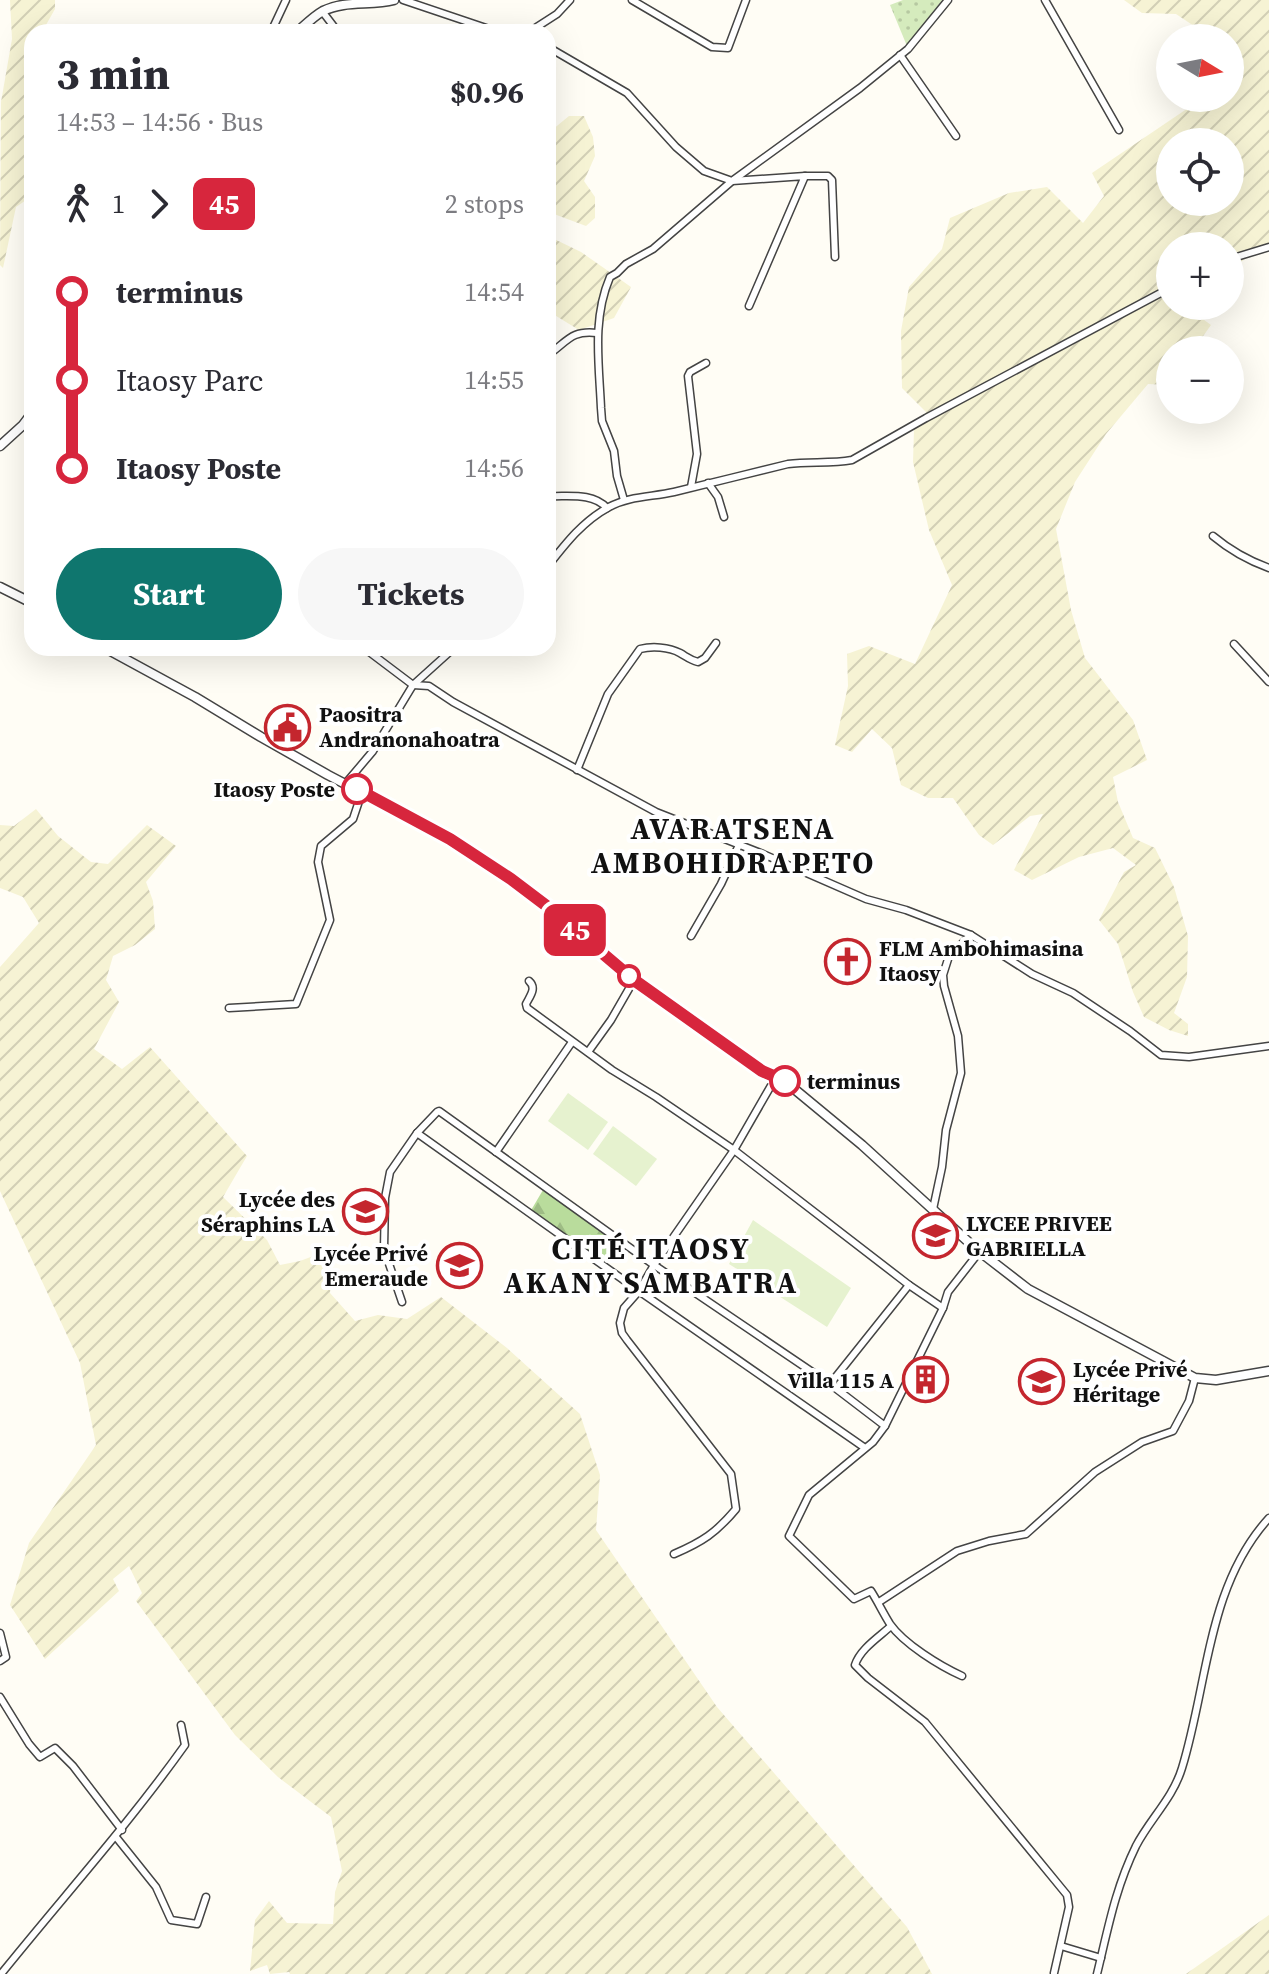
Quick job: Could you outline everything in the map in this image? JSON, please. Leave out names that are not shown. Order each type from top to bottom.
[{"type":"street","points":[[275,24],[286,0]]},
{"type":"street","points":[[307,24],[322,11],[345,3],[373,4],[394,0]]},
{"type":"street","points":[[403,0],[474,24]]},
{"type":"street","points":[[541,24],[570,0]]},
{"type":"street","points":[[632,0],[712,47],[728,48],[746,0]]},
{"type":"street","points":[[624,500],[614,451],[602,421],[597,333],[599,310],[610,277],[653,249],[732,181],[860,88],[908,49],[948,0]]},
{"type":"street","points":[[1045,0],[1119,130]]},
{"type":"street","points":[[322,11],[332,24]]},
{"type":"street","points":[[556,52],[627,93],[676,147],[704,171],[732,181],[828,176],[832,180],[835,257]]},
{"type":"street","points":[[900,55],[956,136]]},
{"type":"street","points":[[749,306],[805,176]]},
{"type":"street","points":[[1244,255],[1269,247]]},
{"type":"street","points":[[556,556],[587,521],[624,500],[788,464],[852,460],[1156,295]]},
{"type":"street","points":[[556,349],[576,334],[597,333]]},
{"type":"street","points":[[691,487],[697,454],[688,376],[706,363]]},
{"type":"street","points":[[0,446],[23,425]]},
{"type":"street","points":[[708,483],[718,497],[724,517]]},
{"type":"street","points":[[556,496],[586,497],[607,508]]},
{"type":"street","points":[[1213,536],[1231,551],[1269,568]]},
{"type":"street","points":[[0,587],[24,599]]},
{"type":"street","points":[[577,770],[608,694],[640,649],[672,650],[698,662],[716,643]]},
{"type":"street","points":[[1234,644],[1269,682]]},
{"type":"street","points":[[120,656],[450,839],[511,879],[634,980],[762,1071],[787,1083],[1028,1289],[1195,1378],[1216,1380],[1269,1371]]},
{"type":"street","points":[[375,656],[413,685],[429,686],[656,812],[866,899],[906,910],[971,935],[1032,974],[1073,993],[1161,1055],[1189,1057],[1269,1046]]},
{"type":"street","points":[[346,783],[373,751],[413,685],[445,656]]},
{"type":"street","points":[[229,1008],[296,1004],[330,920],[318,862],[321,846],[353,819],[363,791]]},
{"type":"street","points":[[691,936],[739,845]]},
{"type":"street","points":[[933,1209],[946,1130],[961,1073],[958,1036],[943,975],[949,956],[971,935]]},
{"type":"street","points":[[588,1052],[634,980]]},
{"type":"street","points":[[529,981],[534,988],[527,1008],[612,1070],[734,1150],[943,1308]]},
{"type":"street","points":[[496,1152],[572,1042]]},
{"type":"street","points":[[674,1554],[701,1542],[723,1525],[736,1509],[731,1474],[622,1333],[620,1323],[624,1308],[639,1291],[734,1150],[776,1077]]},
{"type":"street","points":[[402,1302],[384,1249],[385,1198],[390,1172],[417,1133],[439,1111],[654,1265],[830,1384],[885,1426]]},
{"type":"street","points":[[417,1133],[865,1448]]},
{"type":"street","points":[[962,1676],[940,1666],[891,1626],[871,1591],[854,1599],[789,1536],[809,1495],[873,1442],[885,1426],[948,1292],[980,1251]]},
{"type":"street","points":[[830,1384],[909,1285]]},
{"type":"street","points":[[879,1602],[957,1551],[1026,1534],[1095,1472],[1142,1442],[1173,1431],[1189,1401],[1195,1378]]},
{"type":"street","points":[[1097,1974],[1118,1886],[1152,1819],[1167,1801],[1182,1770],[1225,1592],[1245,1551],[1269,1518]]},
{"type":"street","points":[[891,1626],[855,1661],[857,1669],[925,1722],[1067,1895],[1069,1907],[1054,1973]]},
{"type":"street","points":[[0,1633],[6,1657],[0,1661]]},
{"type":"street","points":[[0,1697],[40,1757],[55,1748],[90,1787],[122,1830]]},
{"type":"street","points":[[1,1974],[157,1785],[185,1745],[181,1725]]},
{"type":"street","points":[[116,1837],[156,1887],[171,1920],[197,1924],[206,1897]]},
{"type":"street","points":[[1061,1946],[1101,1958]]},
{"type":"shaded area","points":[[10,0],[55,0],[55,9],[47,24],[24,24],[24,202],[16,207],[3,268],[0,265],[1,102],[12,39]]},
{"type":"shaded area","points":[[1124,0],[1269,0],[1269,249],[1256,251],[1244,260],[1244,232],[1156,232],[1156,320],[1204,320],[1211,325],[1203,336],[1156,336],[1156,384],[1148,384],[1106,434],[1075,482],[1056,529],[1071,610],[1085,658],[1133,720],[1147,760],[1113,777],[1118,802],[1133,838],[1155,848],[1174,887],[1188,936],[1187,977],[1174,1013],[1188,1024],[1188,1036],[1144,1017],[1118,944],[1099,920],[1124,872],[1136,865],[1113,848],[1079,857],[1032,880],[1014,870],[1043,814],[1030,816],[993,845],[979,835],[953,798],[928,798],[901,785],[892,748],[872,729],[852,752],[835,745],[848,686],[847,654],[869,646],[915,664],[952,585],[929,530],[913,462],[914,430],[926,412],[902,388],[901,331],[909,287],[942,249],[950,218],[1009,193],[1047,187],[1083,223],[1104,196],[1092,173],[1156,130],[1156,216],[1244,216],[1244,128],[1159,128],[1182,112],[1244,112],[1244,24],[1191,24],[1176,14],[1142,13]]},
{"type":"shaded area","points":[[569,116],[584,116],[593,137],[595,156],[584,181],[595,197],[595,218],[586,226],[556,215],[556,127]]},
{"type":"shaded area","points":[[556,240],[581,252],[631,287],[614,318],[579,330],[556,316]]},
{"type":"shaded area","points":[[36,809],[58,836],[91,862],[108,864],[147,825],[176,846],[146,882],[153,901],[155,929],[135,945],[113,956],[106,980],[119,1002],[94,1049],[122,1069],[150,1047],[247,1156],[223,1197],[267,1240],[280,1265],[324,1252],[332,1271],[330,1293],[355,1321],[378,1315],[407,1319],[441,1297],[507,1348],[580,1414],[600,1475],[596,1530],[717,1707],[907,1927],[932,1974],[270,1974],[267,1965],[250,1971],[255,1920],[269,1901],[287,1923],[333,1924],[335,1892],[342,1871],[331,1817],[278,1777],[235,1735],[136,1601],[142,1593],[129,1566],[113,1579],[119,1591],[45,1659],[10,1605],[29,1543],[96,1445],[80,1363],[0,1191],[0,967],[39,923],[23,897],[0,888],[0,825],[14,826]]},
{"type":"shaded area","points":[[1269,1915],[1269,1974],[1186,1974]]},
{"type":"green space","points":[[903,0],[942,0],[907,46],[890,5]]},
{"type":"green space","points":[[568,1093],[608,1122],[588,1150],[548,1121]]},
{"type":"green space","points":[[613,1126],[657,1159],[636,1186],[593,1154]]},
{"type":"green space","points":[[543,1190],[615,1239],[604,1264],[530,1212]]},
{"type":"green space","points":[[753,1220],[851,1288],[827,1327],[729,1264]]},
{"type":"bus line","name":"45","points":[[357,789],[450,839],[511,879],[634,980],[692,1023],[762,1071],[785,1081]]},
{"type":"place","name":"Paositra Andranonahoatra","points":[[288,727]]},
{"type":"place","name":"Itaosy Poste","points":[[357,789]]},
{"type":"place","name":"FLM Ambohimasina Itaosy","points":[[848,961]]},
{"type":"place","name":"terminus","points":[[785,1081]]},
{"type":"place","name":"Lycée des Séraphins LA","points":[[366,1212]]},
{"type":"place","name":"LYCEE PRIVEE GABRIELLA","points":[[935,1236]]},
{"type":"place","name":"Lycée Privé Emeraude","points":[[459,1266]]},
{"type":"place","name":"Villa 115 A","points":[[925,1380]]},
{"type":"place","name":"Lycée Privé Héritage","points":[[1042,1382]]},
{"type":"district","name":"AVARATSENA AMBOHIDRAPETO","points":[[733,846]]},
{"type":"district","name":"CITÉ ITAOSY AKANY SAMBATRA","points":[[651,1266]]}]
